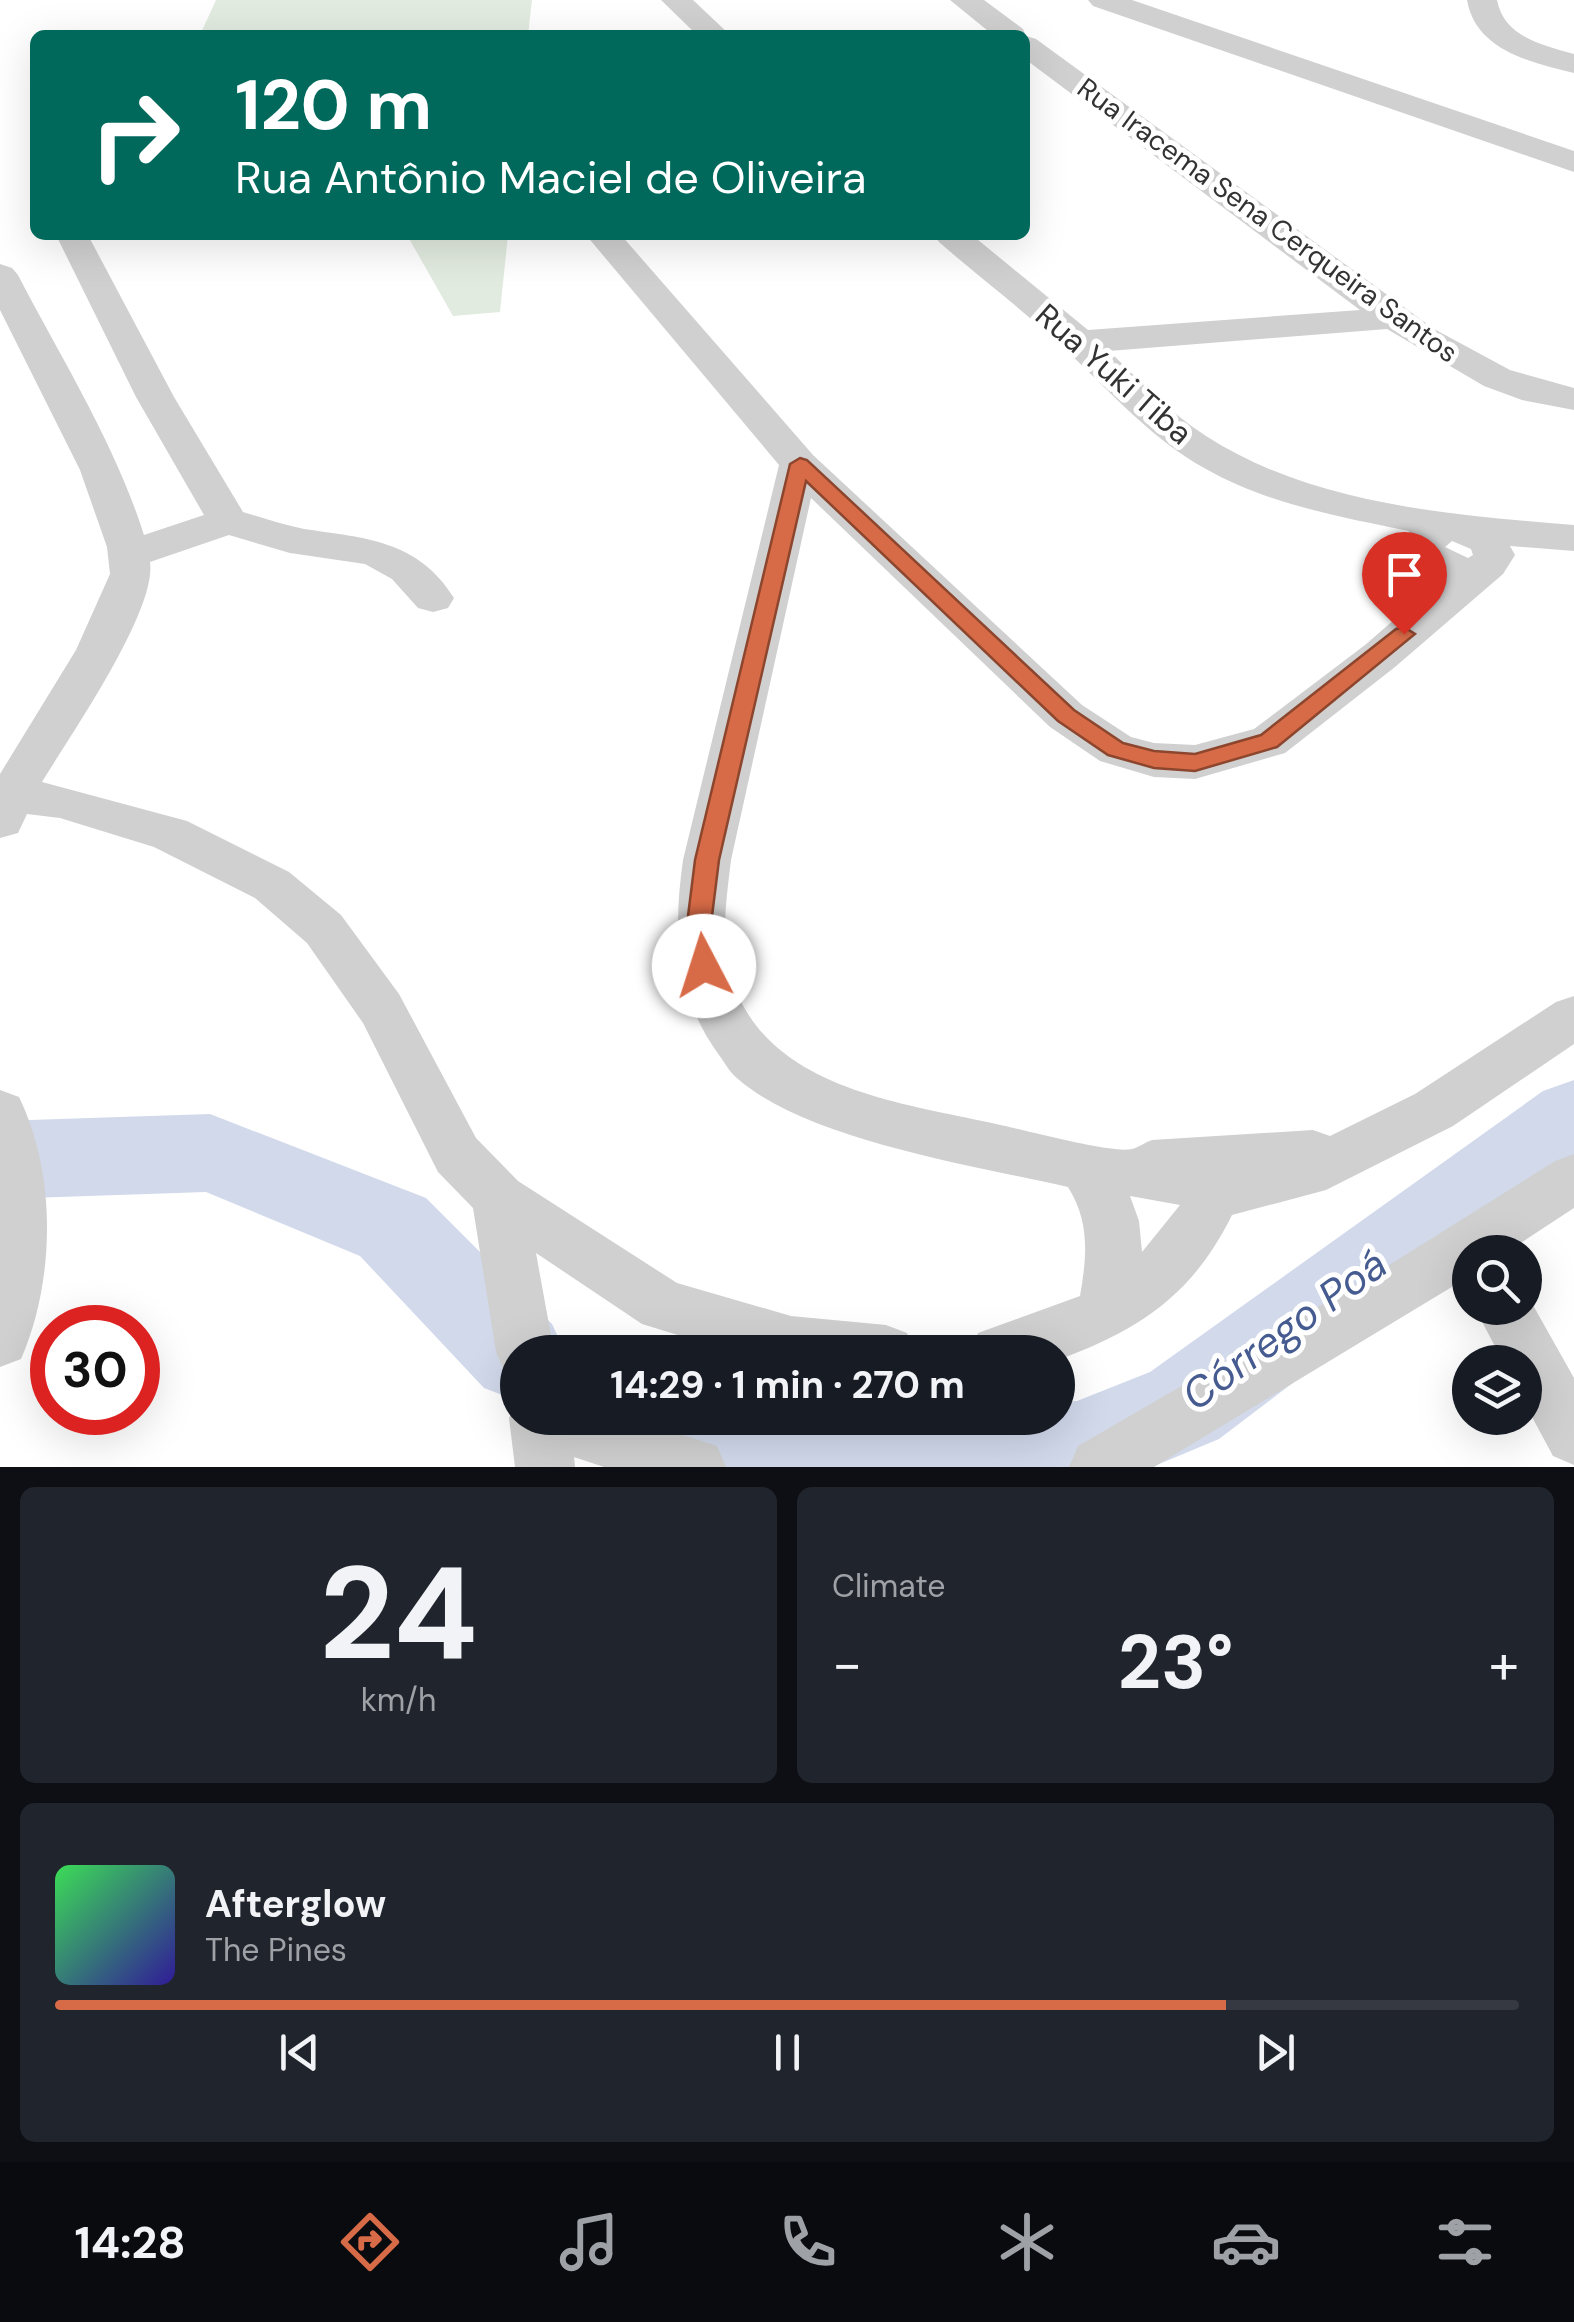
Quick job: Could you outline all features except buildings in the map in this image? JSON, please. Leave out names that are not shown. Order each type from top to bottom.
[{"type":"street","points":[[676,0],[709,30]]},
{"type":"street","points":[[965,0],[1005,30]]},
{"type":"street","points":[[1103,0],[1574,162]]},
{"type":"street","points":[[1482,0],[1491,26],[1506,40],[1574,64]]},
{"type":"street","name":"Rua Iracema Sena Cerqueira Santos","points":[[1030,48],[1396,318],[1486,375],[1514,388],[1574,400]]},
{"type":"street","points":[[73,240],[155,397],[228,521]]},
{"type":"street","points":[[607,240],[800,464],[1066,716],[1116,749],[1154,760],[1195,762],[1269,741],[1380,656],[1494,555],[1487,540],[1445,542]]},
{"type":"street","name":"Rua Yuki Tiba","points":[[957,240],[1079,342],[1138,402],[1194,446],[1247,473],[1445,542]]},
{"type":"street","points":[[0,275],[108,488],[130,554],[131,577],[5,809]]},
{"type":"street","points":[[1079,342],[1396,318]]},
{"type":"street","points":[[800,464],[707,860],[700,916],[704,966],[720,1017],[755,1063],[807,1095],[887,1123],[1085,1167],[1177,1178],[1214,1195],[1307,1173],[1434,1110],[1574,1017]]},
{"type":"street","points":[[130,554],[228,521],[309,543],[359,547],[393,557],[413,571],[434,598]]},
{"type":"street","points":[[1445,542],[1574,538]]},
{"type":"street","points":[[1380,656],[1445,542]]},
{"type":"street","points":[[1484,567],[1574,552]]},
{"type":"street","points":[[5,809],[60,801],[170,834],[272,885],[324,929],[381,1009],[457,1155],[502,1220],[523,1335]]},
{"type":"street","points":[[0,1113],[19,1201],[18,1274],[0,1340]]},
{"type":"street","points":[[1085,1167],[1350,1151]]},
{"type":"street","points":[[1085,1167],[1107,1198],[1116,1249],[1105,1315]]},
{"type":"street","points":[[1494,1235],[1574,1178]]},
{"type":"street","points":[[1056,1335],[1105,1315],[1162,1272],[1200,1229],[1214,1195]]},
{"type":"street","points":[[502,1220],[662,1305],[767,1335]]},
{"type":"street","points":[[1099,1467],[1283,1354],[1452,1261]]},
{"type":"street","points":[[1513,1325],[1574,1436]]},
{"type":"street","points":[[541,1435],[546,1467]]},
{"type":"street","points":[[593,1435],[696,1467]]},
{"type":"shaded area","points":[[216,0],[532,0],[529,30],[202,30]]},
{"type":"shaded area","points":[[410,240],[507,240],[500,312],[453,316]]},
{"type":"waterway","name":"Córrego Poá","points":[[709,1435],[734,1445],[911,1466],[1077,1449],[1184,1406],[1574,1118]]},
{"type":"waterway","name":"Córrego Poá","points":[[0,1160],[210,1153],[393,1227],[500,1337]]},
{"type":"route","points":[[704,966],[700,916],[707,860],[800,464],[1066,716],[1116,749],[1154,760],[1195,762],[1269,741],[1404,634]]}]
